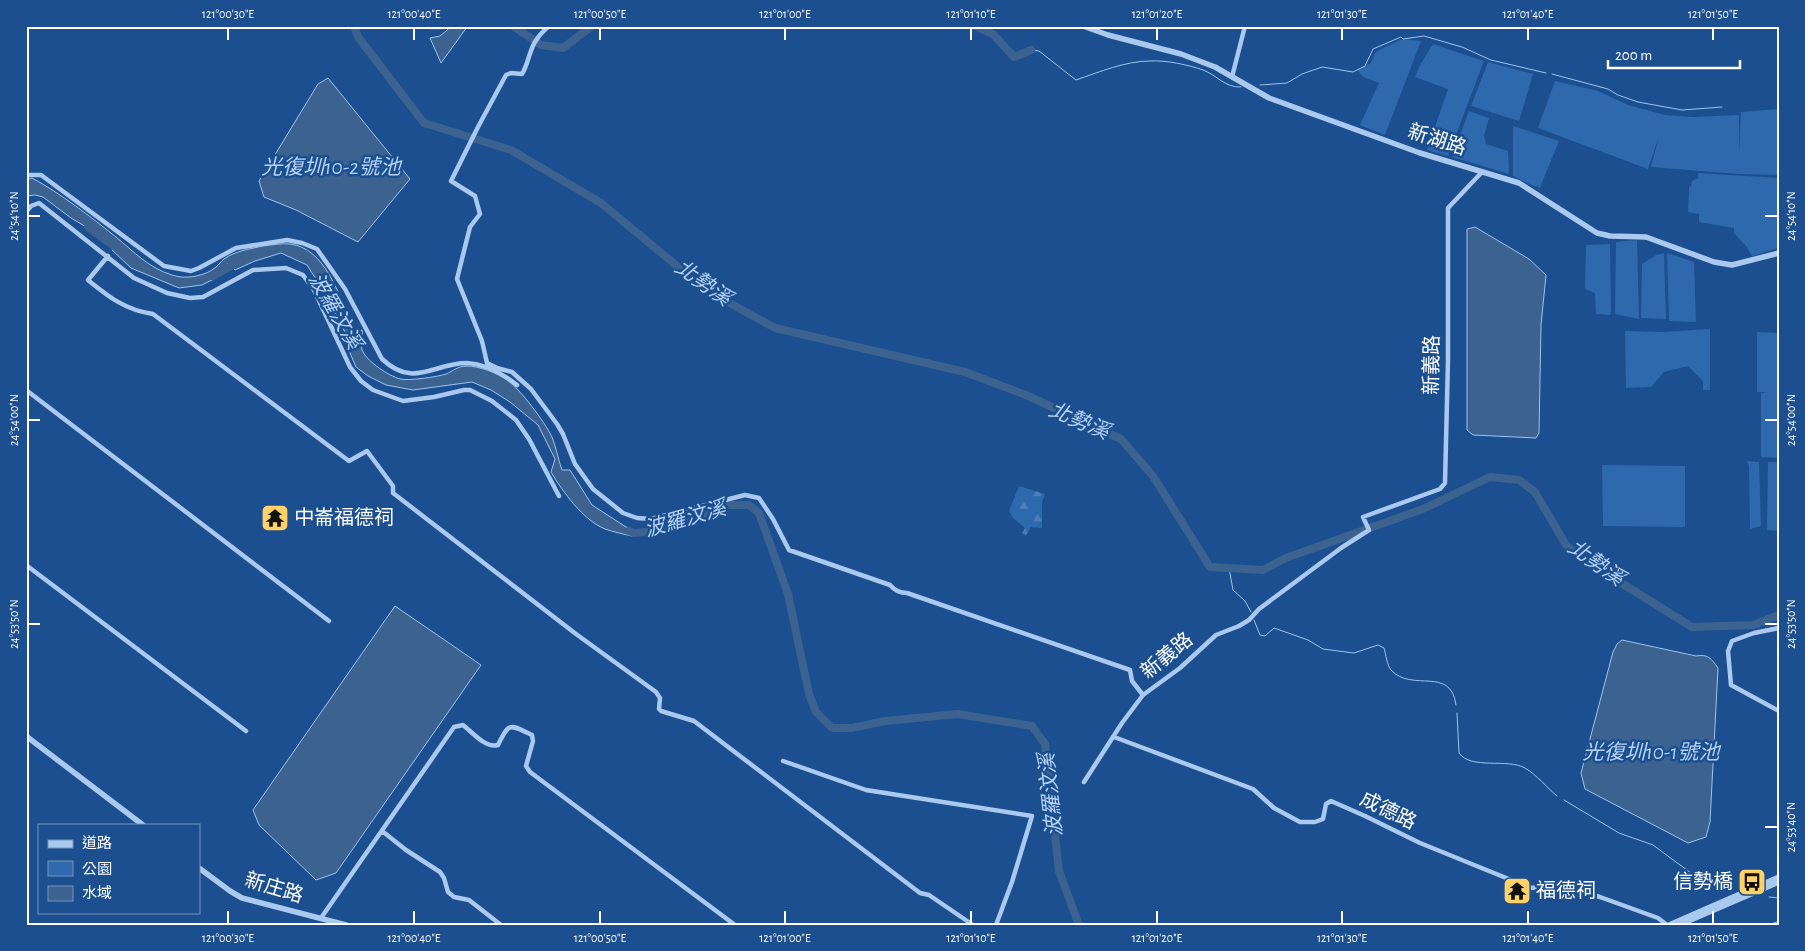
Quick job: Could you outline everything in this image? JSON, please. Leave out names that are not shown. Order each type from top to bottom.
[{"type":"street","points":[[549,26],[536,40],[528,65],[522,74],[511,73],[506,75],[463,154],[451,181],[475,196],[480,214],[470,227],[458,279],[482,341],[486,363],[512,372],[531,388],[563,434],[575,464],[592,489],[622,513],[644,519],[651,519],[745,495],[759,498],[766,507],[789,550],[890,585],[900,593],[907,593],[944,605],[1130,670],[1132,681],[1142,695]]},
{"type":"street","name":"新湖路","points":[[1083,26],[1108,35],[1182,54],[1215,67],[1269,98],[1420,152],[1519,184],[1597,233],[1610,236],[1646,237],[1714,262],[1732,264],[1779,253]]},
{"type":"street","points":[[1232,77],[1245,26]]},
{"type":"street","name":"新義路","points":[[1084,782],[1142,695],[1180,668],[1216,636],[1249,620],[1259,609],[1341,548],[1369,530],[1363,517],[1440,489],[1445,483],[1448,380],[1448,208],[1482,172]]},
{"type":"street","points":[[26,176],[41,175],[156,261],[172,268],[191,271],[236,248],[288,240],[302,242],[317,249],[334,271],[382,359],[388,365],[406,374],[416,374],[460,364],[477,364],[504,374],[517,385]]},
{"type":"street","points":[[26,212],[34,203],[39,203],[142,283],[167,293],[190,298],[203,298],[253,270],[286,268],[303,275],[314,290],[350,367],[361,381],[373,390],[403,401],[434,397],[464,390],[470,390],[492,401],[516,420],[530,439],[559,496]]},
{"type":"street","points":[[108,256],[88,280],[111,300],[141,312],[153,314],[349,461],[367,451],[393,486],[393,493],[576,634],[656,692],[660,698],[659,709],[661,711],[694,721],[920,893],[929,895],[973,925]]},
{"type":"street","points":[[26,390],[330,621]]},
{"type":"street","points":[[26,565],[246,731]]},
{"type":"street","points":[[1779,628],[1754,633],[1732,641],[1728,651],[1731,685],[1779,711]]},
{"type":"street","points":[[321,918],[454,727],[463,725],[488,745],[494,746],[498,745],[505,730],[514,727],[532,735],[533,741],[526,766],[530,772],[735,925]]},
{"type":"street","points":[[26,736],[142,824]]},
{"type":"street","name":"成德路","points":[[1114,737],[1253,789],[1274,808],[1300,822],[1319,822],[1323,819],[1326,804],[1332,801],[1420,843],[1521,884],[1532,888],[1554,884],[1563,886],[1658,918],[1668,925]]},
{"type":"street","points":[[783,761],[866,790],[1032,816],[1012,882],[996,925]]},
{"type":"street","points":[[382,831],[406,850],[440,872],[448,892],[454,897],[469,900],[502,925]]},
{"type":"street","name":"新庄路","points":[[200,869],[242,898],[346,925]]},
{"type":"street","points":[[1668,925],[1779,877]]},
{"type":"street","points":[[1679,925],[1779,882]]},
{"type":"green space","points":[[1403,39],[1421,41],[1385,135],[1360,125],[1379,83],[1364,77],[1358,70],[1371,63],[1375,53]]},
{"type":"green space","points":[[1433,44],[1484,61],[1448,156],[1427,150],[1448,89],[1415,77]]},
{"type":"green space","points":[[1488,62],[1533,74],[1519,121],[1471,106]]},
{"type":"green space","points":[[1555,81],[1598,91],[1628,105],[1665,115],[1693,117],[1739,115],[1739,153],[1741,112],[1779,109],[1778,175],[1651,167],[1659,136],[1648,169],[1538,128]]},
{"type":"green space","points":[[1469,111],[1489,118],[1484,136],[1486,144],[1508,151],[1509,174],[1452,157]]},
{"type":"green space","points":[[1513,126],[1559,141],[1539,190],[1538,185],[1536,187],[1513,176]]},
{"type":"green space","points":[[1698,173],[1779,178],[1779,248],[1752,256],[1734,233],[1734,228],[1699,222],[1699,214],[1688,212],[1689,187],[1692,181],[1698,178]]},
{"type":"green space","points":[[1637,240],[1639,319],[1615,314],[1616,242]]},
{"type":"green space","points":[[1610,244],[1611,315],[1596,314],[1595,293],[1585,289],[1586,245]]},
{"type":"green space","points":[[1664,253],[1666,319],[1641,318],[1642,264],[1656,255]]},
{"type":"green space","points":[[1667,253],[1694,262],[1696,322],[1669,321]]},
{"type":"green space","points":[[1710,329],[1710,390],[1703,390],[1703,381],[1688,366],[1664,372],[1651,387],[1626,388],[1625,331],[1663,332]]},
{"type":"green space","points":[[1757,332],[1779,333],[1779,458],[1761,457],[1761,393],[1768,392],[1757,392]]},
{"type":"green space","points":[[1747,461],[1759,462],[1761,526],[1750,529],[1749,466]]},
{"type":"green space","points":[[1768,462],[1779,462],[1779,531],[1767,530]]},
{"type":"green space","points":[[1602,465],[1685,466],[1685,527],[1603,526]]},
{"type":"green space","points":[[1019,486],[1045,494],[1042,502],[1042,528],[1031,527],[1026,536],[1022,533],[1025,528],[1013,518],[1009,511]]},
{"type":"water","points":[[452,26],[467,27],[441,63],[430,38],[440,36]]},
{"type":"water","name":"光復圳10-2號池","points":[[328,78],[410,179],[358,242],[296,210],[264,197],[259,181],[318,84]]},
{"type":"water","name":"波羅汶溪","points":[[32,178],[75,206],[149,264],[177,276],[189,277],[207,273],[228,256],[248,249],[283,244],[302,247],[321,263],[329,274],[351,321],[346,321],[351,332],[362,330],[362,349],[374,364],[390,375],[400,379],[442,375],[464,366],[472,366],[503,377],[519,391],[538,415],[552,437],[562,470],[570,470],[592,505],[626,527],[638,531],[632,536],[605,529],[581,512],[561,488],[551,472],[555,459],[538,425],[510,402],[491,390],[472,382],[413,390],[386,385],[368,376],[356,367],[344,339],[345,332],[307,265],[281,253],[255,261],[235,270],[228,263],[216,278],[202,285],[179,288],[131,268],[112,250],[115,244],[71,218],[43,197],[35,195],[26,196],[26,180]]},
{"type":"water","points":[[1475,227],[1529,259],[1546,275],[1541,325],[1539,433],[1536,438],[1473,435],[1467,430],[1467,229]]},
{"type":"water","points":[[395,606],[481,665],[336,873],[316,880],[259,825],[253,810]]},
{"type":"water","name":"光復圳10-1號池","points":[[1622,640],[1696,656],[1706,656],[1718,668],[1710,822],[1706,837],[1688,843],[1585,789],[1581,773],[1613,652],[1617,644]]},
{"type":"waterway","name":"北勢溪","points":[[354,26],[358,37],[424,123],[511,150],[601,203],[706,290],[775,328],[965,372],[1026,395],[1121,439],[1153,476],[1210,567],[1263,570],[1286,558],[1423,509],[1490,477],[1519,480],[1535,492],[1566,545],[1586,561],[1692,627],[1753,625],[1779,615]]},
{"type":"waterway","points":[[432,26],[441,26]]},
{"type":"waterway","points":[[513,26],[541,45],[563,48],[592,26]]},
{"type":"waterway","points":[[975,26],[993,34],[1014,57],[1031,50]]},
{"type":"waterway","points":[[1260,85],[1287,83],[1302,74],[1322,67],[1353,72],[1365,66],[1373,49],[1401,37],[1403,39],[1424,36],[1462,47],[1491,60],[1546,73]]},
{"type":"waterway","points":[[1031,50],[1039,51],[1076,80],[1122,65],[1141,61],[1156,61],[1177,63],[1197,68],[1230,85],[1241,87]]},
{"type":"waterway","points":[[1552,74],[1608,89],[1618,95],[1638,102],[1682,110],[1722,107]]},
{"type":"waterway","name":"波羅汶溪","points":[[88,227],[121,251]]},
{"type":"waterway","name":"波羅汶溪","points":[[213,276],[240,261]]},
{"type":"waterway","name":"波羅汶溪","points":[[629,531],[634,533],[664,530],[715,512],[726,505],[749,505],[759,513],[788,594],[809,694],[816,712],[832,728],[852,728],[885,721],[958,714],[1032,726],[1045,744],[1059,871],[1079,925]]},
{"type":"waterway","points":[[1229,568],[1233,590],[1245,601],[1251,612]]},
{"type":"waterway","points":[[1254,620],[1260,635],[1265,636],[1274,628],[1308,640],[1323,649],[1354,653],[1378,645],[1384,648],[1391,670],[1409,680],[1439,682],[1447,686],[1453,693],[1456,705]]},
{"type":"waterway","points":[[1457,713],[1459,753],[1465,758],[1480,763],[1509,764],[1525,768],[1557,796]]},
{"type":"waterway","points":[[1564,800],[1619,833],[1653,845],[1699,879],[1731,892]]},
{"type":"waterway","points":[[1769,897],[1779,898]]},
{"type":"waterway","points":[[1769,925],[1779,921]]},
{"type":"place","name":"中崙福德祠","points":[[275,518]]},
{"type":"place","name":"信勢橋","points":[[1752,882]]},
{"type":"place","name":"福德祠","points":[[1517,891]]}]
